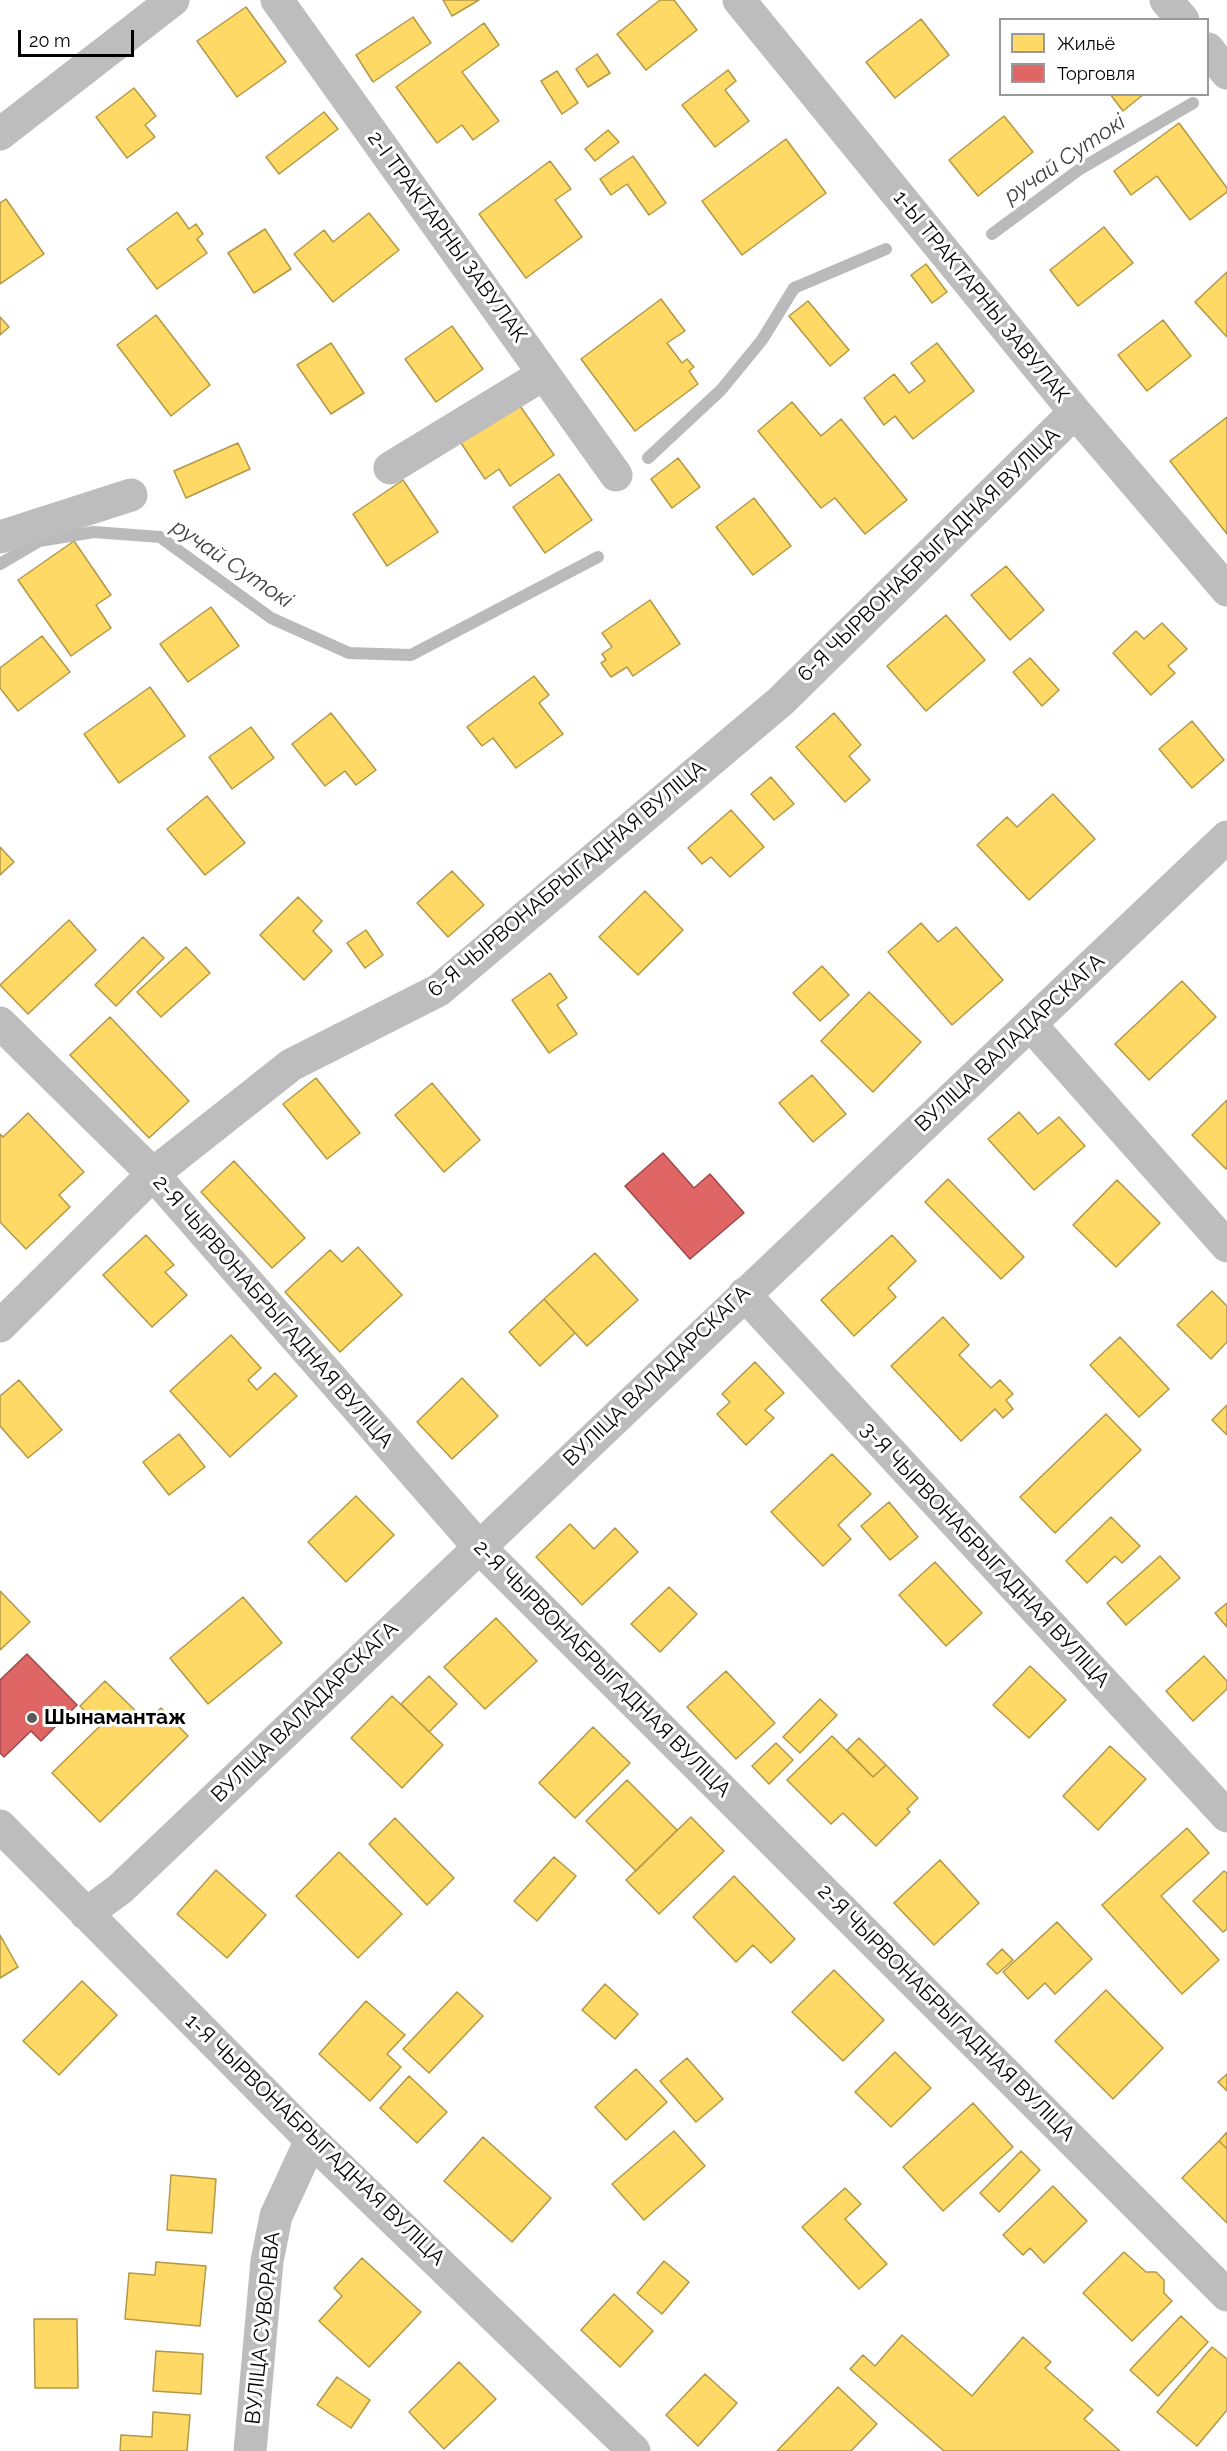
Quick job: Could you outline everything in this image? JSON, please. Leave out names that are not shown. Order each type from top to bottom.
[{"type":"street","points":[[0,134],[173,0]]},
{"type":"street","name":"2-І ТРАКТАРНЫ ЗАВУЛАК","points":[[277,0],[616,475]]},
{"type":"street","name":"1-Ы ТРАКТАРНЫ ЗАВУЛАК","points":[[739,0],[1075,412],[1227,590]]},
{"type":"street","points":[[1166,0],[1181,18]]},
{"type":"street","points":[[1209,50],[1227,73]]},
{"type":"street","points":[[390,468],[544,374]]},
{"type":"street","name":"6-Я ЧЫРВОНАБРЫГАДНАЯ ВУЛІЦА","points":[[0,1326],[153,1174],[291,1065],[439,990],[781,701],[1075,412]]},
{"type":"street","points":[[0,537],[131,495]]},
{"type":"street","name":"ВУЛІЦА ВАЛАДАРСКАГА","points":[[86,1914],[120,1889],[478,1546],[1227,837]]},
{"type":"street","name":"2-Я ЧЫРВОНАБРЫГАДНАЯ ВУЛІЦА","points":[[0,1023],[153,1174],[478,1546],[1227,2295]]},
{"type":"street","points":[[1030,1024],[1227,1246]]},
{"type":"street","name":"3-Я ЧЫРВОНАБРЫГАДНАЯ ВУЛІЦА","points":[[744,1294],[1227,1816]]},
{"type":"street","name":"1-Я ЧЫРВОНАБРЫГАДНАЯ ВУЛІЦА","points":[[0,1826],[311,2140],[634,2451]]},
{"type":"street","name":"ВУЛІЦА СУВОРАВА","points":[[250,2451],[267,2260],[276,2216],[311,2140]]},
{"type":"building: Жильё","points":[[443,0],[479,0],[452,16]]},
{"type":"building: Жильё","points":[[660,0],[674,0],[697,30],[646,70],[617,34]]},
{"type":"building: Жильё","points":[[246,7],[286,62],[237,97],[197,41]]},
{"type":"building: Жильё","points":[[413,17],[431,43],[373,82],[356,55]]},
{"type":"building: Жильё","points":[[921,19],[949,55],[895,98],[866,62]]},
{"type":"building: Жильё","points":[[484,23],[499,45],[462,72],[499,121],[473,140],[462,125],[437,143],[396,87]]},
{"type":"building: Жильё","points":[[597,54],[610,73],[588,87],[576,69]]},
{"type":"building: Жильё","points":[[728,70],[736,81],[725,90],[749,121],[715,147],[682,105]]},
{"type":"building: Жильё","points":[[557,71],[578,103],[562,114],[541,81]]},
{"type":"building: Жильё","points":[[134,88],[156,116],[145,125],[155,137],[127,158],[96,117]]},
{"type":"building: Жильё","points":[[1112,96],[1142,96],[1123,111]]},
{"type":"building: Жильё","points":[[324,112],[338,129],[279,174],[266,157]]},
{"type":"building: Жильё","points":[[1004,116],[1033,152],[978,196],[949,160]]},
{"type":"building: Жильё","points":[[1179,123],[1227,188],[1227,192],[1190,220],[1157,176],[1131,195],[1114,171]]},
{"type":"building: Жильё","points":[[608,130],[619,142],[595,161],[585,149]]},
{"type":"building: Жильё","points":[[786,139],[826,193],[742,255],[702,201]]},
{"type":"building: Жильё","points":[[633,156],[666,203],[649,215],[627,184],[611,195],[600,179]]},
{"type":"building: Жильё","points":[[550,161],[571,189],[555,200],[582,237],[526,278],[479,214]]},
{"type":"building: Жильё","points":[[6,199],[44,254],[0,284],[0,203]]},
{"type":"building: Жильё","points":[[177,212],[189,229],[196,224],[203,234],[197,239],[207,253],[157,289],[127,249]]},
{"type":"building: Жильё","points":[[369,213],[399,250],[333,302],[294,254],[324,230],[333,242]]},
{"type":"building: Жильё","points":[[1104,227],[1133,263],[1078,306],[1050,270]]},
{"type":"building: Жильё","points":[[265,229],[291,269],[254,293],[228,253]]},
{"type":"building: Жильё","points":[[926,264],[947,292],[932,303],[911,275]]},
{"type":"building: Жильё","points":[[1227,272],[1227,337],[1195,302]]},
{"type":"building: Жильё","points":[[661,299],[685,331],[667,343],[682,363],[687,359],[694,367],[689,371],[698,384],[635,431],[581,359]]},
{"type":"building: Жильё","points":[[808,301],[849,350],[830,366],[789,316]]},
{"type":"building: Жильё","points":[[156,315],[210,385],[171,416],[117,345]]},
{"type":"building: Жильё","points":[[0,317],[9,327],[0,335]]},
{"type":"building: Жильё","points":[[1163,320],[1191,356],[1147,391],[1118,355]]},
{"type":"building: Жильё","points":[[452,326],[483,369],[436,402],[405,359]]},
{"type":"building: Жильё","points":[[331,343],[364,393],[331,414],[297,365]]},
{"type":"building: Жильё","points":[[937,343],[974,391],[913,439],[895,416],[884,425],[864,398],[894,374],[909,393],[925,381],[911,363]]},
{"type":"building: Жильё","points":[[516,400],[554,455],[510,486],[499,469],[485,479],[459,440]]},
{"type":"building: Жильё","points":[[792,402],[821,436],[841,419],[907,500],[865,534],[835,498],[821,508],[758,431]]},
{"type":"building: Жильё","points":[[1227,417],[1227,534],[1170,461]]},
{"type":"building: Жильё","points":[[238,443],[250,469],[186,498],[174,471]]},
{"type":"building: Жильё","points":[[678,458],[700,487],[672,508],[651,479]]},
{"type":"building: Жильё","points":[[559,474],[592,520],[545,553],[513,507]]},
{"type":"building: Жильё","points":[[403,480],[438,532],[387,566],[353,514]]},
{"type":"building: Жильё","points":[[754,498],[791,546],[753,575],[716,527]]},
{"type":"building: Жильё","points":[[74,541],[111,595],[96,605],[111,628],[71,656],[18,580]]},
{"type":"building: Жильё","points":[[1006,566],[1044,610],[1010,640],[971,595]]},
{"type":"building: Жильё","points":[[650,600],[680,644],[633,676],[627,667],[611,677],[601,663],[606,660],[602,654],[612,647],[602,633]]},
{"type":"building: Жильё","points":[[211,607],[239,646],[188,682],[160,644]]},
{"type":"building: Жильё","points":[[946,615],[985,660],[926,711],[887,666]]},
{"type":"building: Жильё","points":[[1162,623],[1187,649],[1168,666],[1175,673],[1151,695],[1113,653],[1136,631],[1144,639]]},
{"type":"building: Жильё","points":[[42,636],[70,672],[18,711],[0,688],[0,668]]},
{"type":"building: Жильё","points":[[1030,658],[1059,690],[1042,706],[1013,672]]},
{"type":"building: Жильё","points":[[534,676],[549,695],[539,703],[563,734],[516,768],[493,738],[482,746],[467,727]]},
{"type":"building: Жильё","points":[[150,687],[185,736],[119,783],[84,734]]},
{"type":"building: Жильё","points":[[331,713],[376,770],[356,785],[345,771],[325,786],[292,744]]},
{"type":"building: Жильё","points":[[834,713],[861,745],[849,756],[870,780],[845,802],[796,747]]},
{"type":"building: Жильё","points":[[1192,721],[1224,760],[1192,788],[1159,749]]},
{"type":"building: Жильё","points":[[251,727],[274,758],[232,789],[209,757]]},
{"type":"building: Жильё","points":[[771,777],[794,804],[774,820],[751,794]]},
{"type":"building: Жильё","points":[[1053,794],[1095,839],[1029,900],[977,845],[1007,817],[1017,827]]},
{"type":"building: Жильё","points":[[207,796],[245,843],[205,875],[167,829]]},
{"type":"building: Жильё","points":[[731,810],[764,847],[730,877],[711,857],[702,864],[688,848]]},
{"type":"building: Жильё","points":[[0,847],[14,862],[0,875]]},
{"type":"building: Жильё","points":[[452,871],[484,905],[448,937],[417,903]]},
{"type":"building: Жильё","points":[[645,891],[683,930],[638,975],[599,937]]},
{"type":"building: Жильё","points":[[298,897],[322,921],[313,931],[332,951],[304,980],[260,935]]},
{"type":"building: Жильё","points":[[69,920],[96,950],[28,1014],[0,985]]},
{"type":"building: Жильё","points":[[921,923],[938,942],[956,927],[1003,980],[952,1025],[888,952]]},
{"type":"building: Жильё","points":[[366,930],[383,955],[365,968],[347,943]]},
{"type":"building: Жильё","points":[[143,937],[164,958],[116,1006],[95,985]]},
{"type":"building: Жильё","points":[[186,947],[210,973],[161,1017],[137,992]]},
{"type":"building: Жильё","points":[[822,966],[849,995],[820,1021],[793,993]]},
{"type":"building: Жильё","points":[[550,973],[567,998],[557,1005],[577,1034],[549,1053],[512,1000]]},
{"type":"building: Жильё","points":[[1182,981],[1216,1017],[1149,1080],[1115,1044]]},
{"type":"building: Жильё","points":[[869,992],[921,1042],[873,1092],[821,1041]]},
{"type":"building: Жильё","points":[[110,1017],[189,1101],[149,1138],[70,1055]]},
{"type":"building: Жильё","points":[[812,1075],[846,1114],[813,1142],[779,1103]]},
{"type":"building: Жильё","points":[[316,1078],[360,1133],[327,1159],[283,1104]]},
{"type":"building: Жильё","points":[[432,1083],[480,1140],[444,1172],[395,1115]]},
{"type":"building: Жильё","points":[[1227,1100],[1227,1168],[1226,1169],[1192,1135]]},
{"type":"building: Жильё","points":[[1019,1112],[1038,1134],[1059,1117],[1085,1146],[1034,1190],[988,1139]]},
{"type":"building: Жильё","points":[[28,1113],[84,1172],[59,1195],[70,1207],[26,1249],[0,1222],[0,1134],[3,1137]]},
{"type":"building: Жильё","points":[[234,1161],[305,1238],[272,1268],[201,1192]]},
{"type":"building: Жильё","points":[[948,1179],[1024,1257],[1001,1279],[925,1202]]},
{"type":"building: Жильё","points":[[1117,1180],[1160,1223],[1116,1267],[1073,1225]]},
{"type":"building: Жильё","points":[[146,1235],[174,1265],[165,1272],[187,1295],[152,1327],[103,1275]]},
{"type":"building: Жильё","points":[[892,1235],[916,1261],[888,1288],[896,1297],[854,1336],[821,1300]]},
{"type":"building: Жильё","points":[[358,1247],[402,1295],[340,1352],[285,1292],[330,1250],[342,1262]]},
{"type":"building: Жильё","points":[[595,1253],[638,1300],[587,1346],[544,1299]]},
{"type":"building: Жильё","points":[[1212,1291],[1227,1306],[1227,1342],[1211,1359],[1177,1325]]},
{"type":"building: Жильё","points":[[544,1299],[575,1333],[540,1366],[509,1332]]},
{"type":"building: Жильё","points":[[943,1317],[969,1345],[959,1355],[991,1388],[1000,1380],[1013,1394],[1006,1400],[1013,1409],[1003,1418],[995,1409],[961,1441],[891,1366]]},
{"type":"building: Жильё","points":[[231,1335],[261,1368],[248,1380],[257,1390],[275,1373],[297,1396],[230,1457],[170,1391]]},
{"type":"building: Жильё","points":[[1120,1337],[1169,1389],[1139,1417],[1090,1365]]},
{"type":"building: Жильё","points":[[755,1362],[784,1393],[765,1410],[774,1418],[746,1445],[717,1414],[730,1402],[722,1394]]},
{"type":"building: Жильё","points":[[462,1378],[498,1416],[452,1459],[417,1422]]},
{"type":"building: Жильё","points":[[19,1380],[62,1430],[28,1458],[0,1426],[0,1396]]},
{"type":"building: Жильё","points":[[1227,1405],[1227,1435],[1212,1420]]},
{"type":"building: Жильё","points":[[1106,1414],[1141,1450],[1055,1533],[1020,1497]]},
{"type":"building: Жильё","points":[[179,1434],[205,1467],[169,1495],[143,1462]]},
{"type":"building: Жильё","points":[[832,1454],[871,1494],[838,1525],[851,1539],[823,1566],[771,1512]]},
{"type":"building: Жильё","points":[[356,1496],[394,1535],[346,1582],[308,1542]]},
{"type":"building: Жильё","points":[[889,1502],[918,1537],[890,1560],[861,1526]]},
{"type":"building: Жильё","points":[[1111,1517],[1140,1546],[1122,1563],[1115,1556],[1087,1583],[1066,1561]]},
{"type":"building: Жильё","points":[[570,1524],[594,1549],[615,1528],[638,1552],[582,1605],[536,1557]]},
{"type":"building: Жильё","points":[[1160,1556],[1180,1578],[1126,1625],[1107,1603]]},
{"type":"building: Жильё","points":[[935,1562],[982,1613],[946,1646],[899,1595]]},
{"type":"building: Жильё","points":[[669,1587],[697,1614],[660,1652],[631,1624]]},
{"type":"building: Жильё","points":[[0,1591],[30,1622],[0,1650]]},
{"type":"building: Жильё","points":[[243,1597],[282,1643],[208,1704],[170,1658]]},
{"type":"building: Жильё","points":[[1227,1603],[1227,1627],[1215,1613]]},
{"type":"building: Жильё","points":[[496,1618],[537,1661],[485,1709],[444,1667]]},
{"type":"building: Жильё","points":[[1204,1656],[1227,1681],[1227,1689],[1193,1721],[1166,1691]]},
{"type":"building: Жильё","points":[[1030,1666],[1066,1700],[1029,1738],[993,1705]]},
{"type":"building: Жильё","points":[[726,1671],[775,1723],[736,1759],[687,1707]]},
{"type":"building: Жильё","points":[[429,1676],[457,1704],[429,1732],[401,1704]]},
{"type":"building: Жильё","points":[[105,1681],[147,1722],[161,1708],[188,1736],[100,1822],[52,1773],[100,1726],[80,1706]]},
{"type":"building: Жильё","points":[[392,1696],[443,1745],[402,1788],[351,1738]]},
{"type":"building: Жильё","points":[[820,1699],[837,1715],[800,1753],[783,1737]]},
{"type":"building: Жильё","points":[[593,1727],[630,1763],[575,1818],[539,1783]]},
{"type":"building: Жильё","points":[[832,1736],[873,1777],[886,1765],[918,1798],[907,1809],[910,1812],[876,1846],[843,1813],[831,1824],[787,1780]]},
{"type":"building: Жильё","points":[[859,1738],[886,1765],[873,1777],[847,1750]]},
{"type":"building: Жильё","points":[[776,1743],[793,1760],[769,1784],[752,1766]]},
{"type":"building: Жильё","points":[[1110,1746],[1146,1779],[1098,1830],[1063,1796]]},
{"type":"building: Жильё","points":[[627,1780],[677,1830],[636,1871],[586,1821]]},
{"type":"building: Жильё","points":[[691,1817],[724,1851],[659,1914],[626,1880]]},
{"type":"building: Жильё","points":[[395,1818],[454,1878],[427,1905],[369,1844]]},
{"type":"building: Жильё","points":[[1187,1828],[1209,1853],[1161,1896],[1219,1960],[1182,1994],[1102,1905]]},
{"type":"building: Жильё","points":[[339,1852],[402,1914],[358,1958],[296,1896]]},
{"type":"building: Жильё","points":[[554,1857],[576,1876],[537,1921],[514,1901]]},
{"type":"building: Жильё","points":[[940,1860],[979,1903],[934,1945],[894,1903]]},
{"type":"building: Жильё","points":[[216,1870],[266,1915],[227,1958],[177,1914]]},
{"type":"building: Жильё","points":[[1224,1871],[1227,1873],[1227,1929],[1223,1932],[1193,1901]]},
{"type":"building: Жильё","points":[[734,1876],[795,1939],[771,1963],[753,1945],[736,1962],[693,1917]]},
{"type":"building: Жильё","points":[[1057,1922],[1092,1959],[1055,1994],[1045,1983],[1028,1999],[1003,1972]]},
{"type":"building: Жильё","points":[[0,1935],[18,1967],[0,1978]]},
{"type":"building: Жильё","points":[[1002,1949],[1013,1960],[997,1974],[987,1964]]},
{"type":"building: Жильё","points":[[834,1970],[884,2020],[843,2061],[792,2012]]},
{"type":"building: Жильё","points":[[82,1981],[117,2015],[59,2075],[23,2041]]},
{"type":"building: Жильё","points":[[605,1984],[638,2014],[615,2039],[582,2010]]},
{"type":"building: Жильё","points":[[1106,1990],[1163,2048],[1113,2099],[1055,2041]]},
{"type":"building: Жильё","points":[[457,1992],[483,2016],[429,2073],[403,2049]]},
{"type":"building: Жильё","points":[[366,2001],[405,2035],[387,2054],[401,2067],[370,2101],[319,2054]]},
{"type":"building: Жильё","points":[[895,2052],[931,2088],[891,2127],[855,2092]]},
{"type":"building: Жильё","points":[[687,2058],[723,2099],[696,2122],[660,2081]]},
{"type":"building: Жильё","points":[[636,2069],[667,2102],[626,2140],[595,2107]]},
{"type":"building: Жильё","points":[[1227,2074],[1227,2091],[1218,2082]]},
{"type":"building: Жильё","points":[[409,2076],[447,2112],[417,2143],[380,2108]]},
{"type":"building: Жильё","points":[[973,2103],[1013,2147],[943,2211],[903,2167]]},
{"type":"building: Жильё","points":[[674,2131],[705,2166],[644,2220],[612,2184]]},
{"type":"building: Жильё","points":[[1227,2132],[1227,2149],[1219,2141]]},
{"type":"building: Жильё","points":[[483,2137],[551,2198],[512,2242],[444,2181]]},
{"type":"building: Жильё","points":[[1219,2141],[1227,2149],[1227,2223],[1182,2178]]},
{"type":"building: Жильё","points":[[1021,2151],[1040,2170],[999,2212],[980,2193]]},
{"type":"building: Жильё","points":[[171,2175],[216,2179],[212,2233],[167,2230]]},
{"type":"building: Жильё","points":[[1053,2186],[1087,2221],[1044,2263],[1030,2248],[1023,2255],[1003,2235]]},
{"type":"building: Жильё","points":[[845,2188],[861,2204],[845,2219],[887,2264],[859,2289],[802,2227]]},
{"type":"building: Жильё","points":[[1124,2252],[1146,2272],[1156,2272],[1164,2280],[1164,2293],[1172,2301],[1132,2341],[1083,2293]]},
{"type":"building: Жильё","points":[[362,2258],[421,2312],[369,2367],[319,2321],[342,2296],[334,2288]]},
{"type":"building: Жильё","points":[[664,2261],[689,2282],[662,2314],[637,2293]]},
{"type":"building: Жильё","points":[[156,2262],[206,2266],[200,2326],[125,2319],[129,2273],[155,2275]]},
{"type":"building: Жильё","points":[[614,2294],[653,2331],[620,2367],[581,2330]]},
{"type":"building: Жильё","points":[[1181,2316],[1208,2342],[1158,2396],[1130,2370]]},
{"type":"building: Жильё","points":[[34,2319],[77,2319],[78,2388],[35,2388]]},
{"type":"building: Жильё","points":[[902,2335],[972,2396],[1023,2337],[1051,2362],[1045,2368],[1093,2410],[1084,2419],[1120,2451],[944,2451],[850,2369],[863,2355],[875,2366]]},
{"type":"building: Жильё","points":[[1212,2347],[1227,2359],[1227,2410],[1197,2446],[1157,2412]]},
{"type":"building: Жильё","points":[[156,2351],[203,2354],[201,2394],[153,2391]]},
{"type":"building: Жильё","points":[[459,2362],[496,2399],[444,2449],[409,2412]]},
{"type":"building: Жильё","points":[[705,2374],[737,2403],[698,2446],[666,2415]]},
{"type":"building: Жильё","points":[[337,2377],[370,2400],[351,2428],[317,2405]]},
{"type":"building: Жильё","points":[[838,2387],[877,2424],[851,2451],[777,2451]]},
{"type":"building: Жильё","points":[[153,2412],[190,2415],[187,2451],[120,2451],[121,2435],[152,2437]]},
{"type":"building: Торговля","points":[[663,1153],[694,1188],[710,1174],[744,1213],[690,1259],[625,1186]]},
{"type":"building: Торговля","name":"Шынамантаж","points":[[27,1654],[77,1705],[41,1741],[31,1731],[4,1757],[0,1753],[0,1680]]},
{"type":"waterway","name":"ручай Сутокі","points":[[992,234],[1080,169],[1193,103]]},
{"type":"waterway","name":"ручай Сутокі","points":[[648,458],[721,390],[762,340],[794,288],[886,249]]},
{"type":"waterway","name":"ручай Сутокі","points":[[0,564],[39,541],[94,532],[160,537],[271,618],[349,653],[411,655],[598,557]]},
{"type":"place","name":"Шынамантаж","points":[[32,1718]]}]
